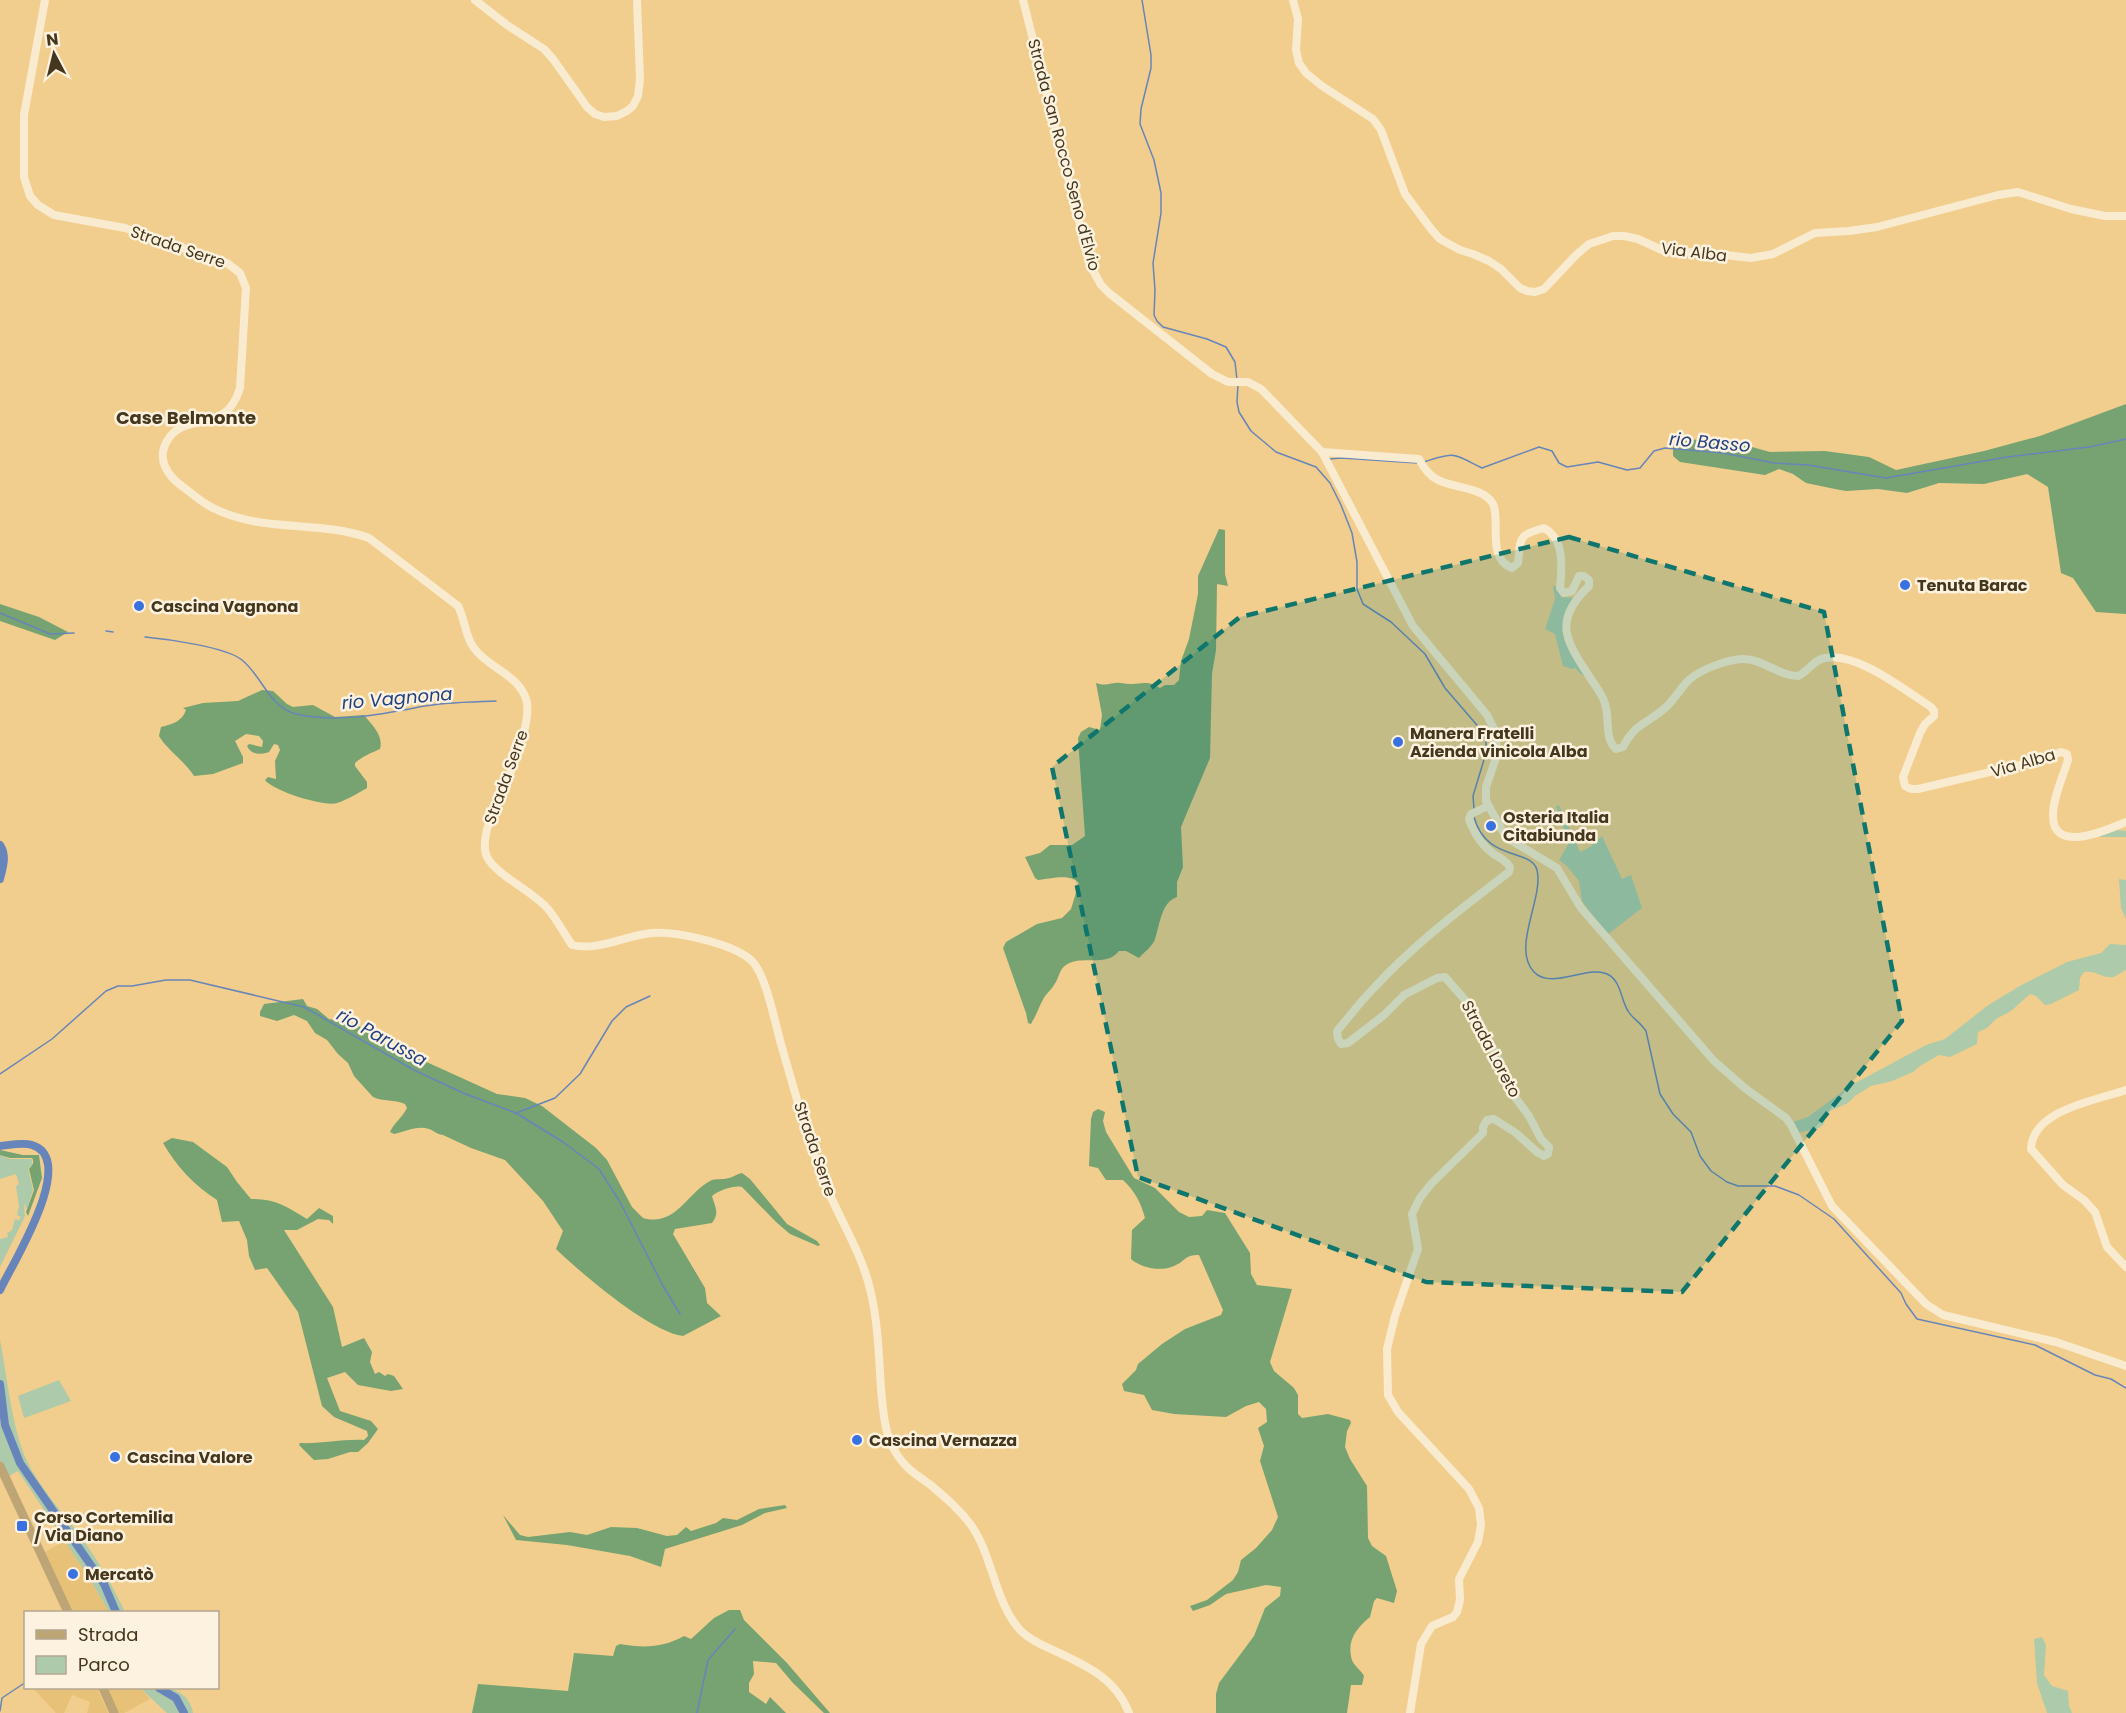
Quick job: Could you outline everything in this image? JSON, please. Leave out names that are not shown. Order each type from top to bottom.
[{"type":"main road","points":[[0,1466],[68,1611]]},
{"type":"main road","points":[[103,1689],[114,1713]]},
{"type":"street","name":"Strada Serre","points":[[45,0],[24,115],[24,177],[30,196],[38,205],[54,215],[125,228],[227,263],[240,273],[245,283],[247,300],[240,388],[237,399],[224,415],[184,427],[175,431],[168,438],[163,457],[164,466],[169,475],[212,508],[225,513],[255,522],[354,532],[369,538],[458,606],[472,646],[483,659],[510,677],[526,699],[528,715],[523,737],[487,829],[485,842],[487,857],[498,869],[550,910],[572,945],[584,948],[646,933],[669,932],[740,952],[753,962],[762,976],[804,1124],[822,1176],[871,1292],[884,1417],[891,1445],[911,1472],[953,1503],[972,1526],[985,1551],[1002,1598],[1014,1622],[1022,1632],[1032,1640],[1091,1668],[1105,1678],[1121,1697],[1129,1713]]},
{"type":"street","points":[[475,0],[544,50],[553,59],[586,107],[604,117],[617,116],[627,111],[638,96],[640,79],[637,0]]},
{"type":"street","name":"Strada San Rocco Seno d'Elvio","points":[[1023,0],[1090,266],[1108,293],[1212,374],[1228,382],[1245,381],[1261,389],[1325,457],[1413,626],[1474,697],[1494,729],[1496,758],[1486,787],[1484,808]]},
{"type":"street","name":"Via Alba","points":[[1293,0],[1298,19],[1296,50],[1299,63],[1306,73],[1373,119],[1382,130],[1405,194],[1440,239],[1460,250],[1489,261],[1501,269],[1520,288],[1527,291],[1535,292],[1544,289],[1589,244],[1613,236],[1638,239],[1664,251],[1751,258],[1773,254],[1815,233],[1877,227],[1998,195],[2018,192],[2046,202],[2105,216],[2126,216]]},
{"type":"street","name":"Via Alba","points":[[1325,457],[1406,458],[1421,463],[1437,479],[1484,496],[1493,504],[1496,543],[1506,566],[1512,568],[1518,563],[1518,544],[1523,536],[1544,528],[1551,532],[1560,553],[1562,564],[1560,588],[1564,593],[1572,591],[1580,576],[1590,580],[1589,585],[1570,608],[1566,623],[1567,637],[1577,658],[1605,701],[1610,742],[1616,749],[1623,747],[1633,731],[1666,708],[1689,680],[1703,671],[1743,659],[1753,660],[1790,676],[1798,676],[1815,662],[1823,658],[1836,657],[1865,666],[1934,711],[1934,716],[1925,724],[1920,733],[1903,781],[1908,788],[1918,789],[2037,761],[2061,752],[2067,754],[2068,760],[2054,808],[2053,822],[2059,831],[2070,837],[2086,837],[2126,822]]},
{"type":"street","points":[[1484,808],[1509,839],[1557,868],[1581,908],[1714,1061],[1746,1089],[1786,1118],[1832,1206],[1926,1304],[1943,1315],[2056,1342],[2126,1366]]},
{"type":"street","name":"Strada Loreto","points":[[1410,1713],[1421,1644],[1432,1626],[1453,1617],[1457,1612],[1460,1600],[1459,1579],[1478,1542],[1481,1525],[1479,1508],[1469,1489],[1398,1412],[1388,1395],[1387,1349],[1395,1316],[1418,1249],[1412,1214],[1420,1197],[1431,1184],[1483,1133],[1487,1120],[1494,1119],[1516,1133],[1544,1156],[1548,1154],[1549,1147],[1541,1139],[1529,1116],[1506,1085],[1503,1068],[1472,1008],[1446,977],[1437,978],[1404,995],[1384,1016],[1348,1043],[1341,1044],[1337,1031],[1399,963],[1458,911],[1509,872],[1510,867],[1507,861],[1494,854],[1479,840],[1469,819],[1471,814],[1484,808]]},
{"type":"street","points":[[2126,1090],[2082,1102],[2069,1108],[2037,1131],[2031,1140],[2031,1149],[2063,1185],[2096,1212],[2107,1247],[2126,1266]]},
{"type":"highlighted area","points":[[1569,537],[1824,612],[1902,1021],[1682,1292],[1426,1282],[1138,1177],[1052,767],[1240,617]]},
{"type":"shaded area","points":[[65,1541],[108,1611],[71,1611],[43,1553]]},
{"type":"shaded area","points":[[34,1689],[97,1689],[108,1713],[87,1713],[90,1702],[72,1695],[64,1713],[56,1713]]},
{"type":"shaded area","points":[[106,1689],[141,1689],[150,1699],[124,1713],[117,1713]]},
{"type":"green space","points":[[2126,404],[2126,614],[2096,612],[2073,578],[2061,573],[2048,487],[2027,474],[1984,484],[1939,483],[1907,493],[1878,489],[1846,491],[1806,483],[1793,474],[1779,469],[1765,475],[1680,462],[1673,456],[1673,442],[1679,439],[1730,441],[1770,452],[1825,451],[1869,457],[1896,470],[2040,436]]},
{"type":"green space","points":[[1219,529],[1225,530],[1225,574],[1228,586],[1217,584],[1210,758],[1181,827],[1183,867],[1177,882],[1177,897],[1164,909],[1154,942],[1139,958],[1126,951],[1119,951],[1107,959],[1072,962],[1066,965],[1045,996],[1031,1024],[1028,1023],[1003,948],[1006,942],[1037,924],[1062,918],[1071,909],[1079,883],[1065,877],[1038,880],[1025,857],[1040,853],[1050,845],[1072,845],[1085,836],[1078,738],[1081,732],[1089,727],[1100,730],[1102,715],[1096,683],[1103,685],[1148,683],[1160,688],[1165,685],[1174,685],[1179,680],[1181,661],[1189,639],[1198,594],[1198,576]]},
{"type":"green space","points":[[1553,586],[1557,586],[1561,597],[1574,598],[1566,623],[1565,640],[1587,677],[1575,668],[1563,666],[1555,634],[1545,629],[1555,599]]},
{"type":"green space","points":[[0,604],[39,617],[68,632],[55,640],[0,621]]},
{"type":"green space","points":[[262,690],[273,691],[293,707],[313,705],[335,717],[364,715],[376,730],[381,744],[380,749],[355,763],[367,782],[367,788],[345,800],[331,804],[278,789],[265,780],[268,777],[276,779],[275,761],[280,750],[278,745],[274,744],[266,753],[254,753],[247,746],[249,744],[262,747],[263,741],[259,736],[246,734],[235,741],[243,757],[243,763],[213,774],[194,776],[159,736],[161,727],[182,717],[186,710],[183,708],[203,703],[238,701]]},
{"type":"green space","points":[[1559,805],[1580,852],[1590,847],[1602,836],[1622,879],[1631,875],[1642,908],[1607,935],[1582,901],[1579,881],[1559,860],[1569,843],[1556,807]]},
{"type":"green space","points":[[2116,830],[2126,831],[2126,837],[2096,837]]},
{"type":"green space","points":[[2119,879],[2126,880],[2126,919],[2121,908]]},
{"type":"green space","points":[[2110,944],[2126,945],[2126,970],[2110,977],[2084,972],[2080,978],[2079,990],[2051,1004],[2045,1005],[2036,996],[2030,994],[2011,1011],[1978,1032],[1977,1044],[1950,1057],[1939,1055],[1913,1072],[1892,1081],[1871,1086],[1848,1103],[1830,1111],[1824,1124],[1819,1128],[1797,1133],[1793,1122],[1808,1117],[1850,1086],[1926,1045],[1945,1039],[1987,1006],[2018,987],[2067,962],[2101,953]]},
{"type":"green space","points":[[303,999],[307,1006],[317,1009],[329,1019],[356,1024],[378,1040],[497,1094],[525,1098],[542,1106],[596,1148],[607,1160],[632,1207],[643,1218],[664,1218],[710,1181],[727,1179],[742,1173],[750,1179],[787,1224],[820,1245],[790,1234],[742,1187],[722,1190],[715,1194],[712,1196],[716,1213],[712,1223],[675,1229],[673,1234],[705,1288],[707,1303],[721,1316],[683,1336],[669,1332],[617,1300],[556,1249],[563,1231],[543,1201],[505,1160],[425,1128],[394,1134],[390,1132],[407,1108],[405,1104],[373,1097],[354,1076],[348,1063],[327,1040],[315,1033],[307,1021],[294,1015],[277,1021],[260,1016],[264,1004]]},
{"type":"green space","points":[[1098,1109],[1105,1112],[1103,1121],[1106,1132],[1134,1178],[1155,1188],[1179,1212],[1189,1217],[1202,1216],[1207,1210],[1225,1213],[1250,1253],[1251,1274],[1257,1285],[1292,1289],[1270,1362],[1274,1371],[1294,1388],[1298,1395],[1298,1414],[1302,1418],[1328,1414],[1350,1420],[1345,1447],[1367,1486],[1368,1538],[1372,1546],[1386,1556],[1397,1591],[1394,1603],[1377,1598],[1374,1601],[1370,1617],[1354,1635],[1350,1646],[1352,1660],[1364,1676],[1362,1685],[1351,1685],[1347,1713],[1216,1713],[1216,1694],[1219,1683],[1254,1636],[1265,1608],[1280,1596],[1281,1587],[1266,1585],[1226,1594],[1210,1605],[1193,1611],[1190,1606],[1207,1600],[1233,1580],[1241,1560],[1256,1548],[1272,1530],[1278,1517],[1260,1461],[1264,1446],[1258,1428],[1267,1422],[1266,1409],[1259,1402],[1226,1417],[1174,1414],[1152,1410],[1144,1395],[1124,1391],[1122,1384],[1136,1370],[1138,1364],[1162,1344],[1185,1329],[1221,1315],[1223,1310],[1199,1255],[1190,1256],[1174,1266],[1163,1269],[1146,1267],[1131,1259],[1132,1230],[1145,1218],[1137,1198],[1123,1180],[1106,1180],[1098,1168],[1089,1166],[1091,1119],[1093,1112]]},
{"type":"green space","points":[[172,1138],[193,1142],[227,1167],[251,1199],[274,1202],[307,1219],[319,1208],[333,1216],[333,1224],[329,1220],[318,1219],[297,1230],[284,1230],[333,1307],[342,1347],[364,1338],[372,1352],[370,1362],[375,1374],[379,1372],[385,1376],[388,1374],[394,1376],[403,1389],[391,1391],[358,1385],[345,1372],[327,1378],[340,1411],[371,1421],[378,1429],[358,1452],[314,1460],[299,1445],[300,1443],[364,1440],[368,1436],[367,1431],[334,1417],[322,1406],[298,1312],[267,1268],[255,1270],[239,1221],[222,1222],[217,1200],[193,1182],[174,1160],[163,1143]]},
{"type":"green space","points":[[0,1150],[23,1155],[39,1155],[42,1178],[28,1216],[26,1212],[34,1190],[29,1169],[33,1164],[33,1159],[10,1158],[0,1155]]},
{"type":"green space","points":[[0,1155],[10,1159],[32,1159],[32,1165],[28,1169],[33,1190],[27,1209],[24,1204],[25,1216],[0,1267],[0,1239],[8,1237],[7,1233],[12,1230],[15,1219],[19,1220],[21,1217],[17,1215],[19,1206],[16,1186],[19,1184],[16,1174],[0,1179]]},
{"type":"green space","points":[[0,1340],[17,1434],[27,1461],[46,1492],[95,1557],[124,1611],[108,1611],[90,1579],[18,1471],[7,1477],[0,1461]]},
{"type":"green space","points":[[59,1380],[71,1401],[24,1418],[18,1396]]},
{"type":"green space","points":[[785,1505],[787,1508],[765,1513],[742,1525],[665,1549],[661,1567],[630,1556],[567,1545],[516,1540],[503,1515],[520,1535],[528,1537],[570,1532],[587,1535],[611,1527],[637,1528],[667,1536],[677,1535],[686,1527],[691,1531],[716,1523],[723,1518],[737,1520],[759,1509]]},
{"type":"green space","points":[[729,1610],[740,1610],[744,1620],[787,1663],[830,1713],[824,1713],[776,1663],[753,1661],[754,1674],[749,1683],[749,1692],[766,1704],[770,1697],[786,1713],[472,1713],[478,1684],[568,1691],[574,1653],[613,1656],[616,1646],[620,1644],[653,1646],[684,1636],[691,1639],[714,1618]]},
{"type":"green space","points":[[2042,1637],[2046,1645],[2044,1675],[2052,1686],[2068,1691],[2072,1713],[2047,1713],[2037,1683],[2034,1639]]},
{"type":"green space","points":[[141,1689],[169,1689],[180,1693],[190,1704],[193,1713],[167,1713]]},
{"type":"waterway","points":[[1142,0],[1151,68],[1141,109],[1140,124],[1154,160],[1161,193],[1161,213],[1153,263],[1154,315],[1163,327],[1207,339],[1226,347],[1235,362],[1237,380]]},
{"type":"waterway","points":[[1238,384],[1239,412],[1251,431],[1276,452],[1316,467],[1330,483],[1352,533],[1357,562],[1357,589],[1363,604],[1391,622],[1425,654],[1445,688],[1482,731],[1486,740],[1486,753],[1473,796],[1474,809]]},
{"type":"waterway","name":"rio Basso","points":[[1424,462],[1449,455],[1482,468],[1539,447],[1552,451],[1559,463],[1567,467],[1598,462],[1627,470],[1640,468],[1654,451],[1665,448],[1723,453],[1774,463],[1808,465],[1886,478],[2007,457],[2089,447],[2126,439]]},
{"type":"waterway","name":"rio Basso","points":[[1329,459],[1417,463]]},
{"type":"waterway","name":"rio Vagnona","points":[[0,613],[50,634],[74,633]]},
{"type":"waterway","points":[[106,631],[113,632]]},
{"type":"waterway","name":"rio Vagnona","points":[[145,637],[196,644],[234,655],[249,667],[279,705],[296,714],[311,717],[358,717],[438,704],[496,701]]},
{"type":"waterway","points":[[1474,817],[1480,831],[1488,841],[1498,848],[1533,863],[1537,870],[1538,881],[1526,950],[1528,962],[1534,972],[1551,979],[1592,972],[1601,972],[1613,978],[1628,1011],[1646,1031],[1660,1094],[1673,1114],[1691,1132],[1700,1156],[1711,1171],[1727,1182],[1738,1186],[1775,1186],[1799,1195],[1834,1219],[1901,1293],[1917,1319],[2035,1345],[2126,1388]]},
{"type":"waterway","points":[[0,845],[4,857],[0,879]]},
{"type":"waterway","name":"rio Parussa","points":[[0,1074],[52,1039],[106,991],[118,986],[166,980],[190,980],[304,1007],[414,1070],[463,1093],[516,1113],[563,1142],[599,1169],[620,1202],[680,1314]]},
{"type":"waterway","points":[[516,1113],[555,1098],[580,1074],[612,1021],[626,1007],[650,996]]},
{"type":"waterway","points":[[0,1146],[32,1145],[45,1154],[48,1170],[38,1214],[0,1290]]},
{"type":"waterway","points":[[0,1384],[5,1425],[20,1463],[104,1584],[116,1611]]},
{"type":"waterway","points":[[697,1713],[708,1660],[735,1629]]},
{"type":"waterway","points":[[0,1711],[2,1698],[24,1683]]},
{"type":"waterway","points":[[161,1689],[176,1698],[184,1713]]},
{"type":"place","name":"Tenuta Barac","points":[[1905,585]]},
{"type":"place","name":"Cascina Vagnona","points":[[139,606]]},
{"type":"place","name":"Manera Fratelli Azienda vinicola Alba","points":[[1398,742]]},
{"type":"place","name":"Osteria Italia Citabiunda","points":[[1491,826]]},
{"type":"place","name":"Cascina Vernazza","points":[[857,1440]]},
{"type":"place","name":"Cascina Valore","points":[[115,1457]]},
{"type":"place","name":"Corso Cortemilia / Via Diano","points":[[22,1526]]},
{"type":"place","name":"Mercatò","points":[[73,1574]]},
{"type":"district","name":"Case Belmonte","points":[[186,417]]}]
